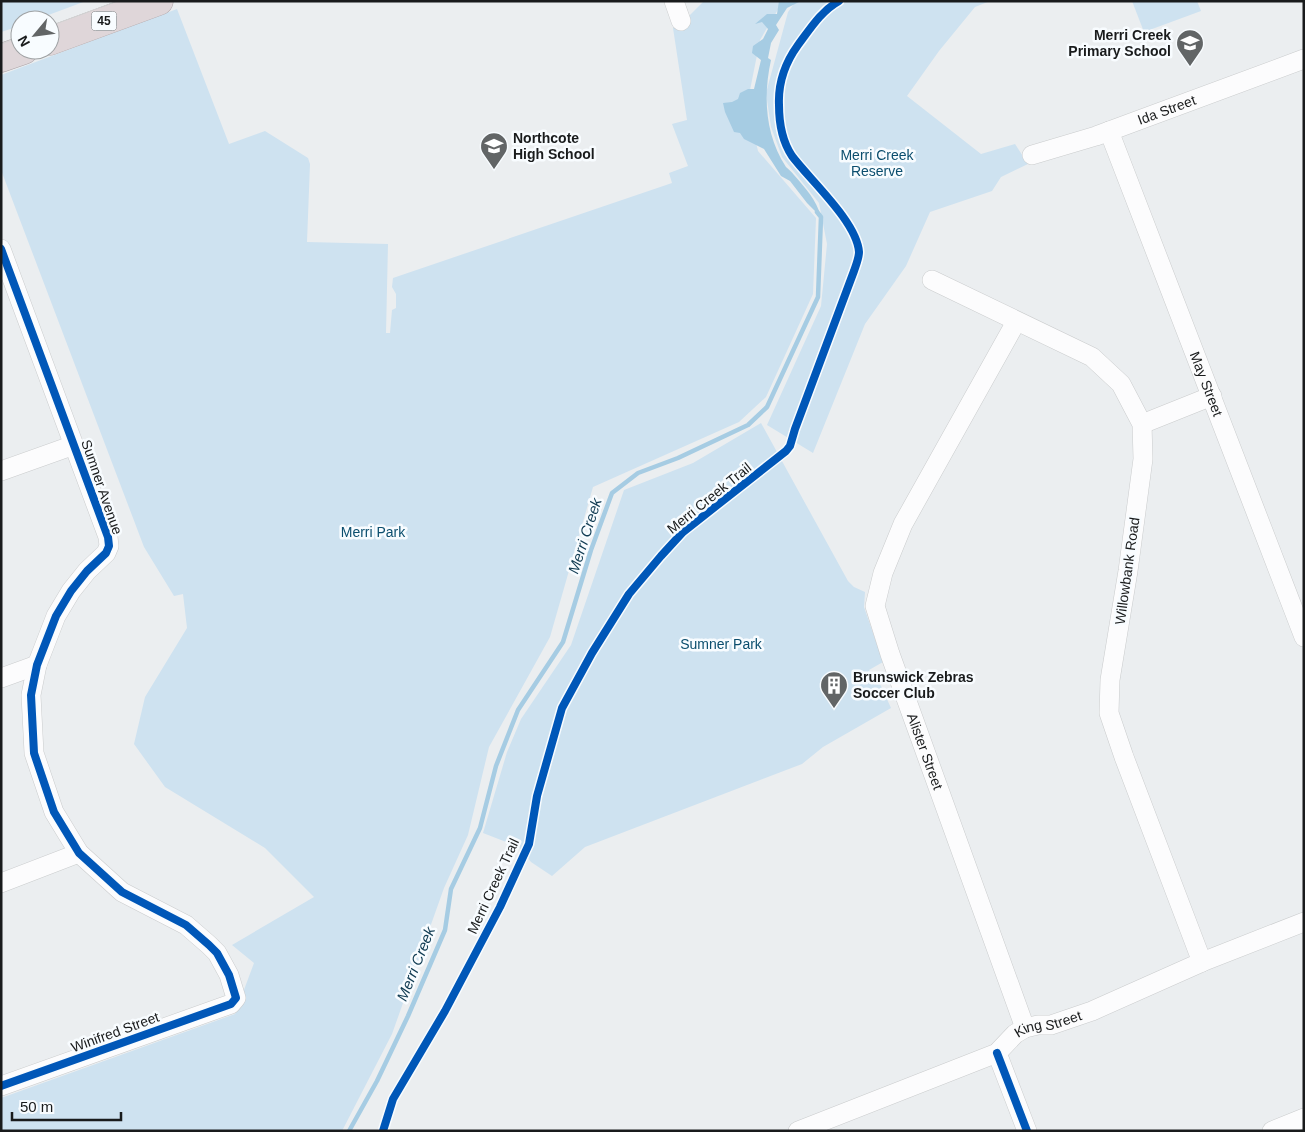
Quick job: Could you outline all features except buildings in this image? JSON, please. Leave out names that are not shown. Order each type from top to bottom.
[{"type":"highway","name":"45","points":[[60,37],[159,1]]},
{"type":"street","points":[[674,1],[680,21]]},
{"type":"street","name":"Ida Street","points":[[1032,155],[1110,131],[1303,58]]},
{"type":"street","name":"May Street","points":[[1110,131],[1304,637]]},
{"type":"street","name":"Sumner Avenue","points":[[3,259],[108,536],[109,546],[106,552],[71,591],[56,616],[37,665],[31,695],[34,753],[54,812],[79,853],[122,892],[186,926],[210,945],[217,953],[229,975],[236,998]]},
{"type":"street","name":"Willowbank Road","points":[[932,280],[1092,357],[1121,384],[1142,424],[1142,459],[1128,571],[1110,680],[1109,713],[1202,962]]},
{"type":"street","name":"Alister Street","points":[[1016,322],[903,524],[883,573],[875,606],[890,654],[1026,1028]]},
{"type":"street","points":[[1142,424],[1212,396]]},
{"type":"street","points":[[1,471],[74,445]]},
{"type":"street","points":[[1,678],[37,665]]},
{"type":"street","points":[[1,883],[79,853]]},
{"type":"street","name":"King Street","points":[[798,1131],[997,1053],[1014,1034],[1026,1028],[1038,1025],[1051,1025],[1092,1011],[1202,962],[1304,922]]},
{"type":"street","name":"Winifred Street","points":[[1,1086],[231,1004],[236,998]]},
{"type":"street","points":[[997,1053],[1027,1131]]},
{"type":"street","points":[[1272,1131],[1304,1118]]},
{"type":"green space","points":[[1,1],[86,1],[60,11],[10,10],[10,29],[1,32]]},
{"type":"green space","name":"Merri Park","points":[[704,1],[783,1],[760,40],[747,105],[758,151],[816,218],[813,294],[766,397],[739,422],[593,487],[550,637],[489,747],[468,835],[444,888],[392,1034],[342,1131],[1,1131],[1,1098],[235,1014],[254,963],[232,945],[314,897],[265,848],[165,787],[134,744],[145,697],[187,628],[183,594],[174,596],[144,547],[1,170],[1,75],[41,60],[60,60],[60,53],[177,9],[229,144],[265,131],[308,158],[310,164],[307,242],[388,244],[386,333],[390,333],[392,310],[396,308],[396,294],[392,287],[393,278],[672,183],[669,173],[688,166],[672,124],[687,120],[673,28],[687,18]]},
{"type":"green space","name":"Merri Creek Reserve","points":[[796,1],[990,1],[975,7],[939,51],[907,96],[981,154],[1015,144],[1028,164],[1001,177],[992,191],[930,212],[906,266],[865,324],[813,453],[767,425],[821,306],[827,244],[819,203],[782,157],[771,127],[766,93],[788,12]]},
{"type":"green space","points":[[1132,1],[1197,1],[1201,11],[1144,32]]},
{"type":"green space","name":"Sumner Park","points":[[761,423],[848,581],[854,587],[865,592],[864,607],[883,662],[869,670],[881,686],[891,708],[823,747],[802,764],[585,847],[552,876],[531,862],[519,847],[483,833],[507,752],[521,719],[571,645],[624,490],[693,463]]},
{"type":"water","points":[[779,1],[801,1],[787,8],[776,25],[779,30],[771,43],[768,58],[771,60],[767,87],[770,129],[779,155],[786,167],[810,194],[821,217],[790,181],[781,176],[764,149],[744,139],[740,133],[734,132],[723,103],[732,102],[738,99],[740,93],[748,89],[754,89],[761,60],[752,53],[753,46],[763,39],[768,29],[762,22],[755,24],[767,14],[777,14]]},
{"type":"waterway","name":"Merri Creek","points":[[349,1131],[377,1081],[408,1016],[445,930],[451,889],[480,828],[496,766],[518,710],[563,642],[591,550],[612,493],[638,473],[678,458],[748,425],[767,407],[818,297],[821,217],[817,212]]},
{"type":"tram line","points":[[60,22],[118,1]]},
{"type":"tram line","points":[[1,44],[10,41]]},
{"type":"cycle path","name":"Merri Creek Trail","points":[[383,1131],[393,1099],[445,1011],[500,907],[529,844],[537,796],[562,708],[592,653],[629,594],[683,532],[790,446],[854,271],[859,252],[856,240],[842,215],[792,156],[783,138],[780,126],[780,89],[786,66],[798,45],[821,15],[839,1]]},
{"type":"cycle path","points":[[1,249],[108,537],[109,546],[106,553],[87,571],[71,591],[56,616],[37,665],[31,695],[34,753],[54,812],[79,853],[122,892],[186,925],[209,945],[217,953],[229,975],[236,998],[231,1004],[1,1086]]},
{"type":"cycle path","points":[[997,1053],[1027,1131]]},
{"type":"place","name":"Merri Creek Primary School","points":[[1190,67]]},
{"type":"place","name":"Northcote High School","points":[[494,170]]},
{"type":"place","name":"Brunswick Zebras Soccer Club","points":[[834,709]]}]
